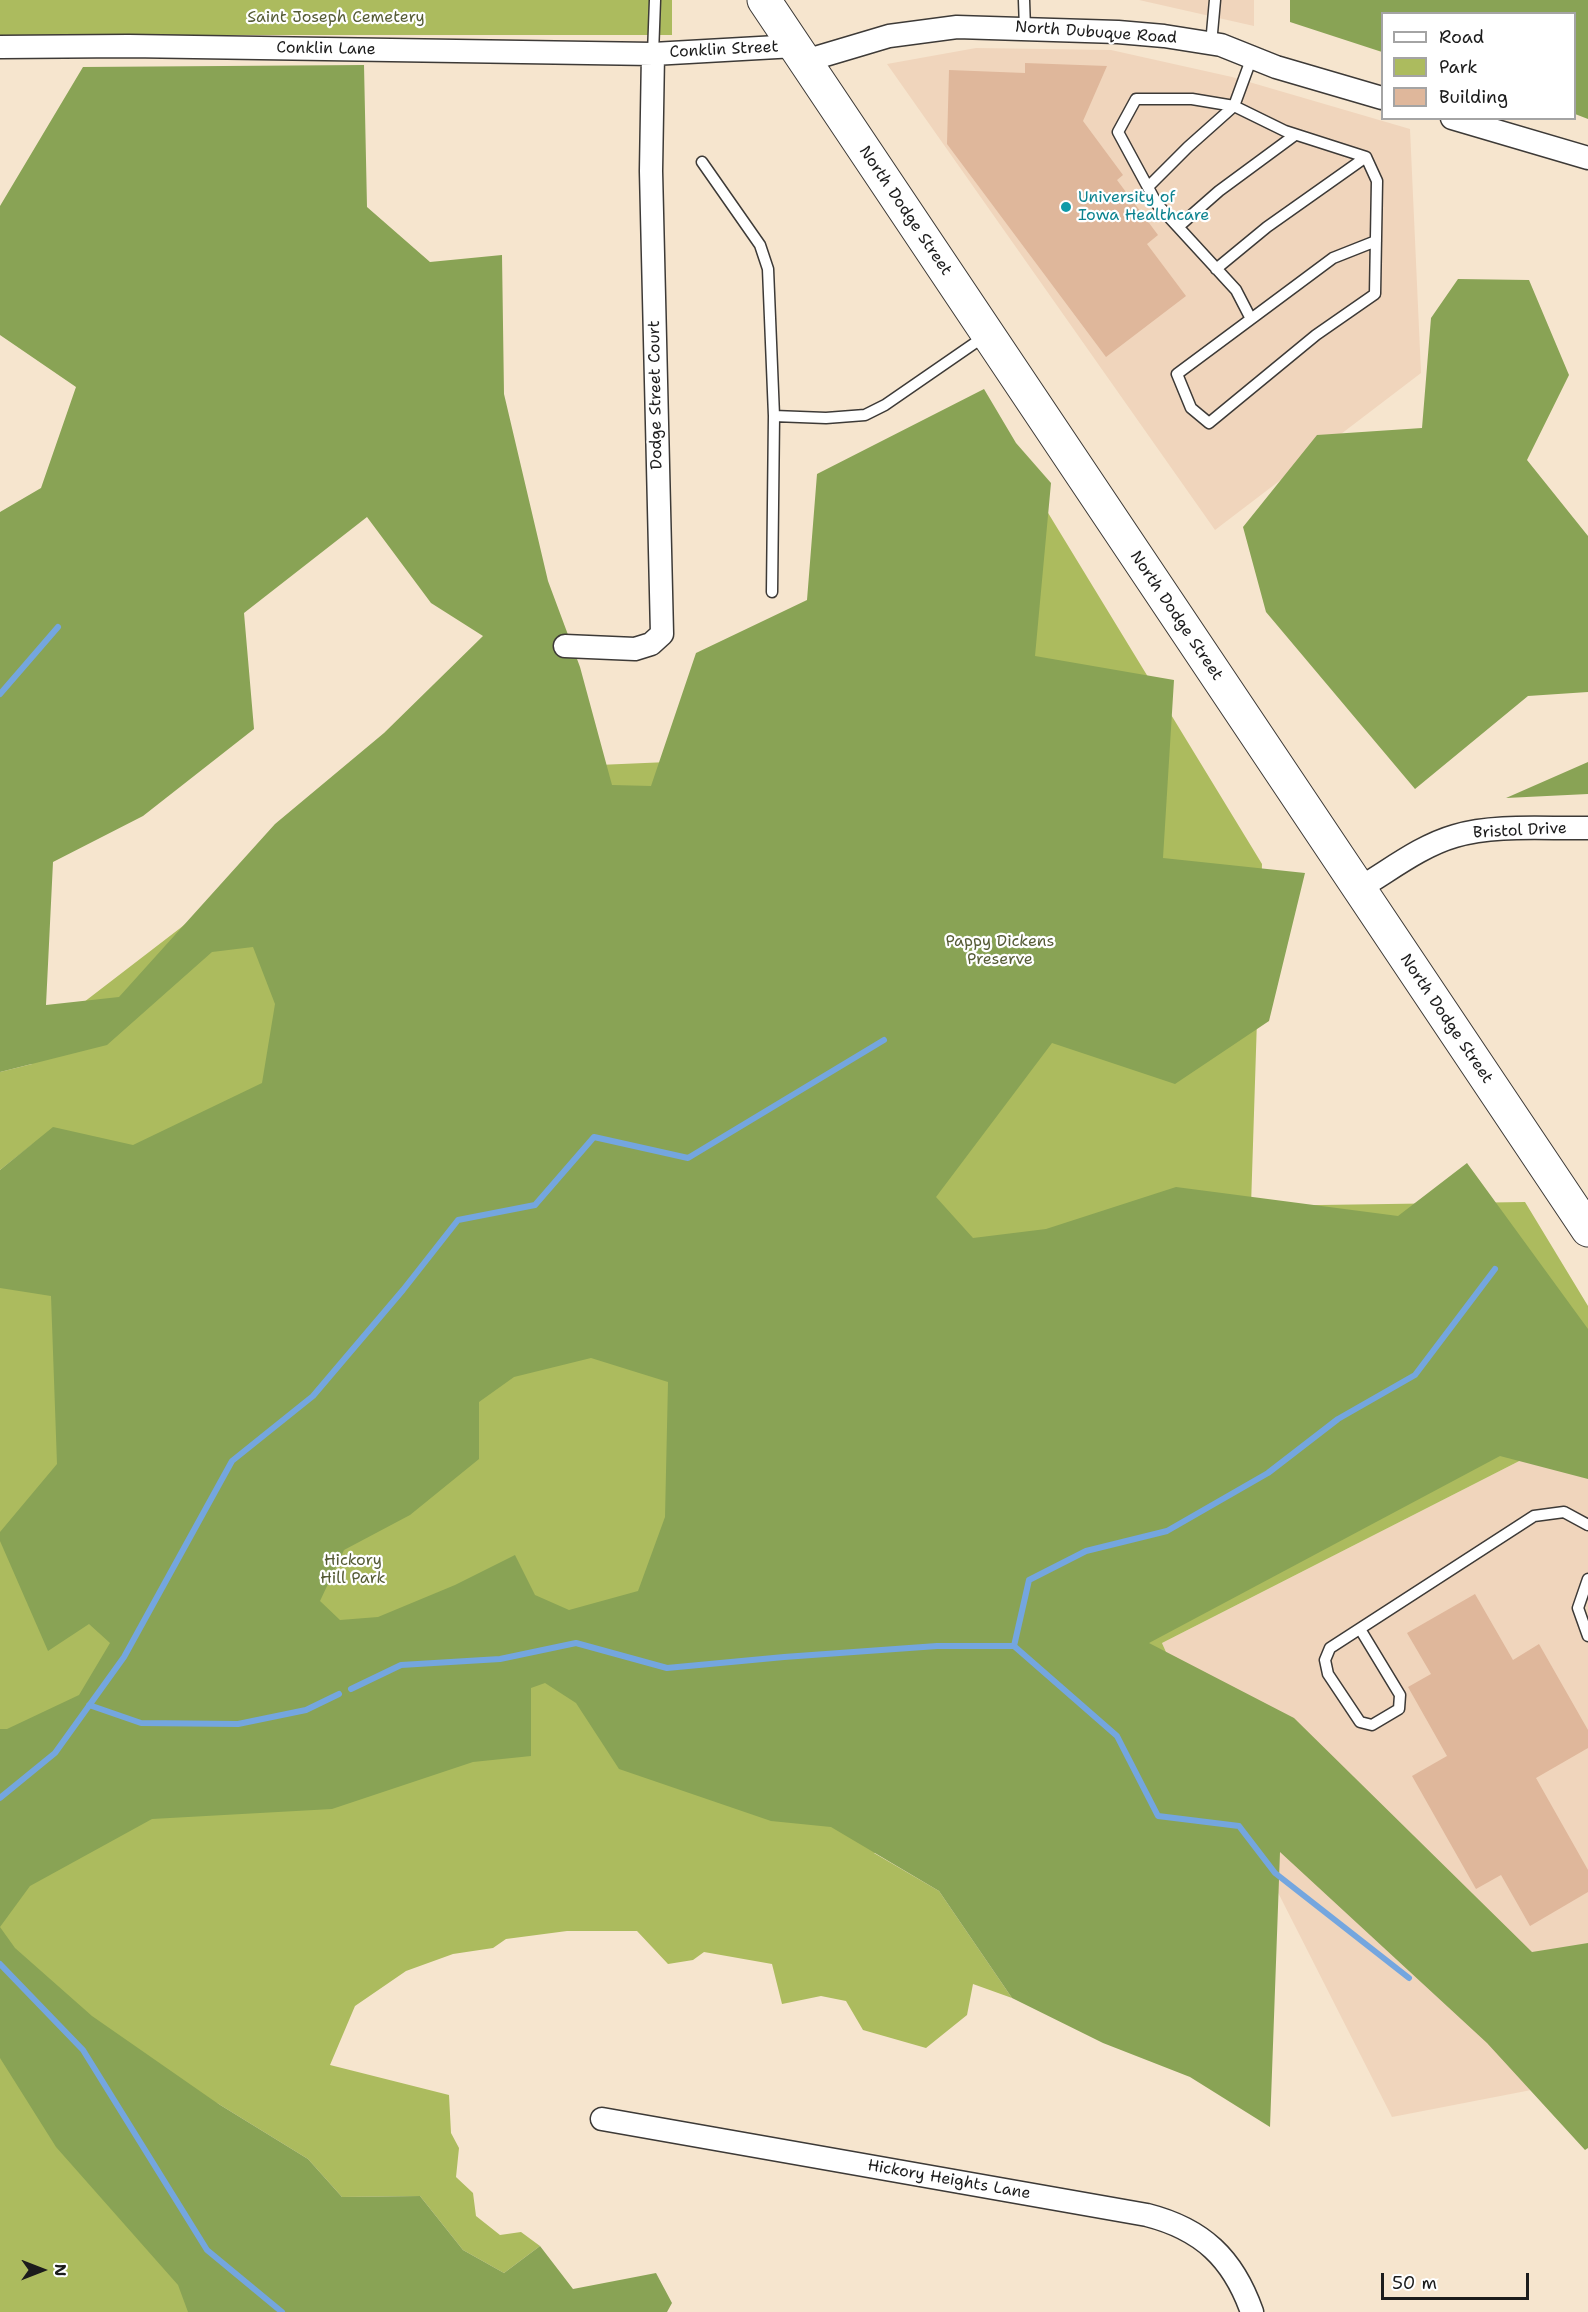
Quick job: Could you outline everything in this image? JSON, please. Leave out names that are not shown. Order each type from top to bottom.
[{"type":"main road","name":"North Dodge Street","points":[[764,0],[1358,890],[1588,1230]]},
{"type":"street","name":"North Dubuque Road","points":[[800,53],[890,36],[957,27],[1164,36],[1211,44],[1276,67],[1381,97]]},
{"type":"street","name":"Conklin Lane","points":[[0,47],[129,46],[652,54]]},
{"type":"street","name":"Conklin Street","points":[[652,54],[800,53]]},
{"type":"street","name":"Dodge Street Court","points":[[565,646],[635,649],[651,644],[662,634],[651,171],[652,54]]},
{"type":"street","points":[[1459,120],[1588,158]]},
{"type":"street","name":"Bristol Drive","points":[[1358,890],[1431,845],[1455,836],[1484,830],[1588,828]]},
{"type":"street","name":"Hickory Heights Lane","points":[[602,2119],[1167,2220],[1202,2239],[1231,2267],[1244,2288],[1252,2312]]},
{"type":"lane","points":[[652,54],[655,0]]},
{"type":"lane","points":[[1024,0],[1025,29]]},
{"type":"lane","points":[[1211,44],[1215,0]]},
{"type":"lane","points":[[1148,187],[1234,106],[1252,57]]},
{"type":"lane","points":[[1251,319],[1236,290],[1157,204],[1118,132],[1136,99],[1192,99],[1234,106],[1295,135],[1366,157],[1377,181],[1376,241],[1375,294],[1316,335],[1209,423],[1191,408],[1177,374],[1251,319],[1333,258],[1376,241]]},
{"type":"lane","points":[[1178,227],[1219,191],[1295,135]]},
{"type":"lane","points":[[1216,269],[1267,227],[1366,157]]},
{"type":"lane","points":[[702,162],[760,245],[768,269],[774,416],[772,592]]},
{"type":"lane","points":[[774,416],[826,418],[865,415],[885,405],[987,334]]},
{"type":"lane","points":[[1360,1629],[1400,1695],[1399,1709],[1372,1725],[1360,1722],[1328,1674],[1325,1660],[1330,1648],[1534,1516],[1564,1512],[1588,1525]]},
{"type":"lane","points":[[1588,1579],[1578,1608],[1588,1636]]},
{"type":"shaded area","points":[[1139,0],[1254,0],[1254,26]]},
{"type":"shaded area","points":[[976,48],[1111,50],[1232,77],[1410,129],[1421,373],[1215,530],[887,64]]},
{"type":"shaded area","points":[[1588,1426],[1588,2079],[1392,2117],[1231,1800],[1162,1643]]},
{"type":"green space","name":"Saint Joseph Cemetery","points":[[0,0],[672,0],[672,35],[0,35]]},
{"type":"green space","points":[[1290,0],[1588,0],[1588,119],[1576,114],[1576,12],[1381,12],[1381,52],[1290,22]]},
{"type":"green space","name":"Pappy Dickens Preserve","points":[[364,65],[367,207],[430,262],[502,255],[504,394],[548,581],[580,667],[612,785],[651,786],[696,653],[807,600],[817,474],[984,389],[1016,443],[1051,483],[1035,656],[1174,680],[1163,858],[1305,873],[1269,1021],[1175,1084],[1052,1043],[936,1197],[973,1238],[1046,1229],[1176,1187],[1398,1216],[1467,1163],[1588,1329],[1588,1479],[1500,1456],[1149,1643],[1294,1718],[1532,1952],[1588,1943],[1588,2148],[1585,2150],[1487,2043],[1280,1852],[1270,2127],[1190,2077],[1103,2043],[1012,1998],[939,1891],[831,1827],[771,1821],[619,1769],[576,1703],[545,1683],[531,1688],[531,1756],[473,1762],[332,1809],[152,1819],[30,1886],[0,1927],[0,1729],[7,1729],[79,1695],[110,1643],[89,1624],[48,1651],[0,1541],[0,1532],[57,1464],[51,1296],[0,1288],[0,1170],[53,1127],[133,1145],[262,1083],[275,1004],[253,947],[212,952],[107,1045],[0,1072],[0,512],[41,488],[76,387],[0,335],[0,206],[83,67]],"holes":[[[367,517],[431,603],[483,636],[384,733],[275,824],[119,997],[46,1005],[53,862],[143,816],[254,729],[244,613]],[[591,1358],[668,1382],[665,1517],[638,1591],[569,1610],[535,1595],[515,1555],[455,1585],[378,1617],[340,1620],[320,1601],[344,1550],[410,1515],[479,1459],[479,1402],[514,1377]]]},
{"type":"green space","points":[[1458,279],[1529,280],[1569,375],[1527,460],[1588,536],[1588,692],[1528,696],[1415,789],[1266,612],[1243,527],[1317,435],[1422,428],[1431,318]]},
{"type":"green space","points":[[989,416],[1262,864],[1251,1206],[1525,1202],[1588,1306],[1588,1426],[1162,1643],[1231,1800],[874,1853],[939,1891],[1012,1998],[973,1984],[967,2015],[926,2048],[863,2030],[846,2001],[821,1996],[782,2004],[772,1964],[704,1952],[693,1960],[668,1964],[637,1931],[567,1931],[506,1939],[493,1948],[453,1954],[406,1971],[355,2006],[330,2065],[449,2095],[451,2133],[459,2148],[456,2177],[473,2193],[476,2216],[500,2235],[521,2232],[540,2246],[504,2273],[463,2250],[420,2196],[342,2197],[308,2159],[217,2103],[414,2312],[0,2312],[0,1223],[34,1143],[0,1170],[0,1072],[32,1064],[32,1042],[447,723],[575,766],[831,755]]},
{"type":"green space","points":[[1588,762],[1588,794],[1506,798]]},
{"type":"green space","points":[[0,1927],[15,1948],[92,2016],[217,2103],[308,2159],[342,2197],[420,2196],[463,2250],[504,2273],[540,2246],[573,2289],[656,2273],[672,2303],[667,2312],[188,2312],[178,2285],[56,2147],[0,2058]]},
{"type":"building","name":"University of Iowa Healthcare","points":[[1025,63],[1107,66],[1083,121],[1123,175],[1117,180],[1158,235],[1147,244],[1186,296],[1106,357],[947,144],[949,70],[1025,73]]},
{"type":"building","points":[[1475,1594],[1513,1660],[1539,1644],[1588,1730],[1588,1748],[1536,1778],[1588,1870],[1588,1892],[1530,1926],[1501,1875],[1476,1889],[1412,1776],[1447,1756],[1408,1687],[1431,1674],[1407,1633]]},
{"type":"waterway","points":[[0,694],[58,627]]},
{"type":"waterway","points":[[0,1798],[55,1753],[124,1657],[232,1461],[313,1396],[403,1290],[458,1220],[535,1205],[594,1137],[688,1158],[884,1040]]},
{"type":"waterway","points":[[1014,1646],[1029,1580],[1086,1551],[1167,1531],[1268,1473],[1338,1419],[1415,1375],[1495,1269]]},
{"type":"waterway","points":[[351,1689],[401,1665],[500,1659],[576,1643],[667,1668],[937,1646],[1014,1646],[1117,1736],[1158,1816],[1239,1826],[1275,1873],[1409,1978]]},
{"type":"waterway","points":[[89,1705],[141,1723],[238,1724],[306,1710],[339,1694]]},
{"type":"waterway","points":[[0,1964],[83,2050],[207,2250],[282,2312]]},
{"type":"place","name":"University of Iowa Healthcare","points":[[1066,207]]},
{"type":"park label","name":"Hickory Hill Park","points":[[353,1570]]}]
